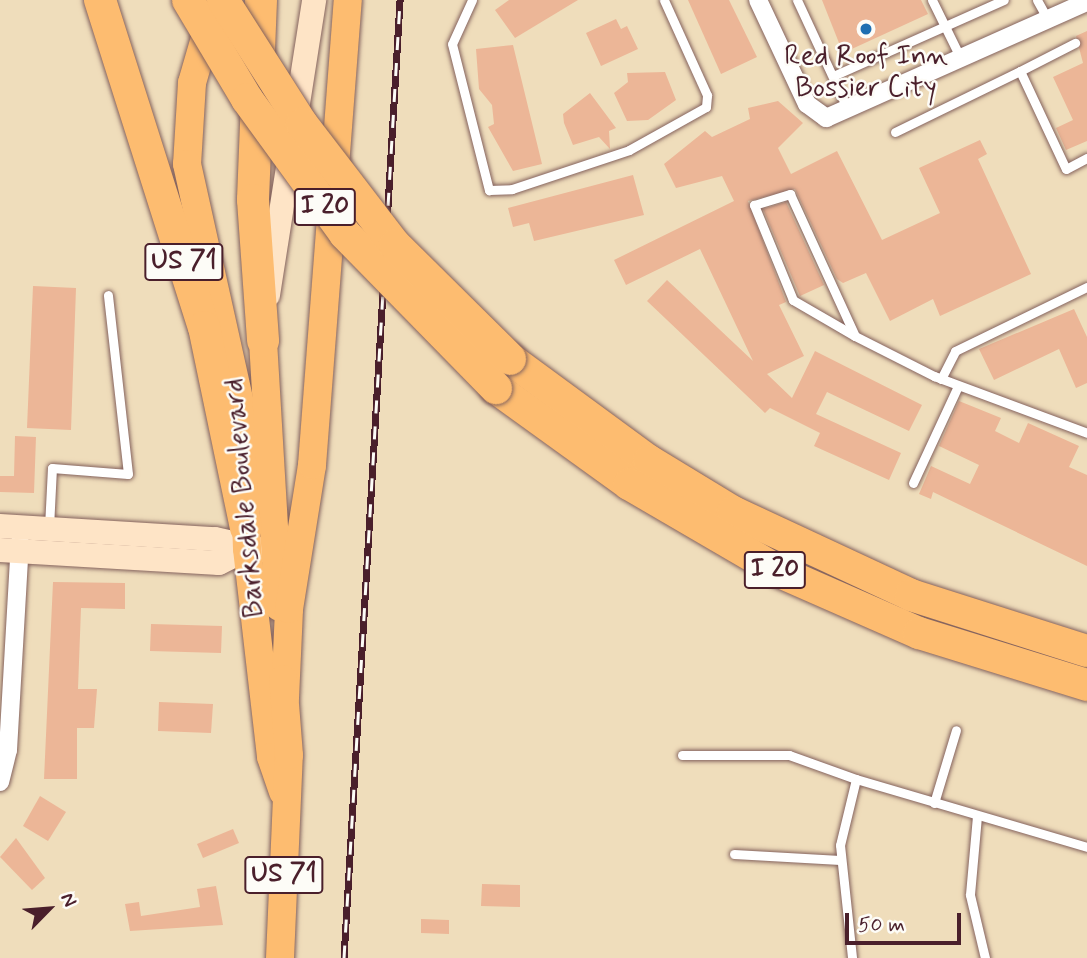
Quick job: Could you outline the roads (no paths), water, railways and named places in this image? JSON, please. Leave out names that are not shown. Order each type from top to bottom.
[{"type":"highway","name":"US 71","points":[[100,0],[204,327],[246,539]]},
{"type":"highway","name":"I 20","points":[[188,0],[247,99],[345,234],[496,388],[629,484],[780,572],[919,633],[1087,685]]},
{"type":"highway","name":"I 20","points":[[223,0],[268,75],[373,218],[444,298],[510,359],[617,440],[723,506],[951,611],[1087,651]]},
{"type":"highway","name":"US 71","points":[[261,4],[253,200],[263,341]]},
{"type":"highway","points":[[951,611],[1087,634]]},
{"type":"main road","name":"Barksdale Boulevard","points":[[217,0],[191,83],[187,164],[240,399],[246,539],[271,757],[283,792]]},
{"type":"main road","points":[[287,550],[312,465],[348,0]]},
{"type":"main road","name":"Barksdale Boulevard","points":[[263,341],[287,550],[285,698],[289,755],[283,792],[280,958]]},
{"type":"street","name":"Barksdale Boulevard","points":[[263,341],[314,0]]},
{"type":"street","points":[[758,0],[812,112],[826,118],[1087,2]]},
{"type":"street","points":[[10,539],[49,529],[181,548],[228,562],[246,539],[287,550]]},
{"type":"street","points":[[10,539],[48,554],[181,548]]},
{"type":"street","points":[[0,782],[8,750],[10,539]]},
{"type":"lane","points":[[472,0],[452,44],[489,190],[512,189],[629,150],[706,107],[708,95],[664,0]]},
{"type":"lane","points":[[797,0],[848,110]]},
{"type":"lane","points":[[932,0],[961,59]]},
{"type":"lane","points":[[833,76],[1004,0]]},
{"type":"lane","points":[[1037,0],[1048,20]]},
{"type":"lane","points":[[895,132],[1074,43]]},
{"type":"lane","points":[[1020,71],[1066,170],[1087,159]]},
{"type":"lane","points":[[855,336],[790,194],[754,205],[793,300],[855,336],[941,379],[1087,433]]},
{"type":"lane","points":[[941,379],[956,351],[1087,287]]},
{"type":"lane","points":[[48,554],[52,467],[128,474],[108,295]]},
{"type":"lane","points":[[913,484],[958,386]]},
{"type":"lane","points":[[934,803],[956,730]]},
{"type":"lane","points":[[682,755],[789,755],[856,779],[1087,847]]},
{"type":"lane","points":[[852,958],[840,860],[856,779]]},
{"type":"lane","points":[[977,816],[970,885],[985,958]]},
{"type":"lane","points":[[734,854],[840,860]]},
{"type":"railway","points":[[344,958],[400,0]]},
{"type":"place","name":"Red Roof Inn Bossier City","points":[[866,29]]}]
